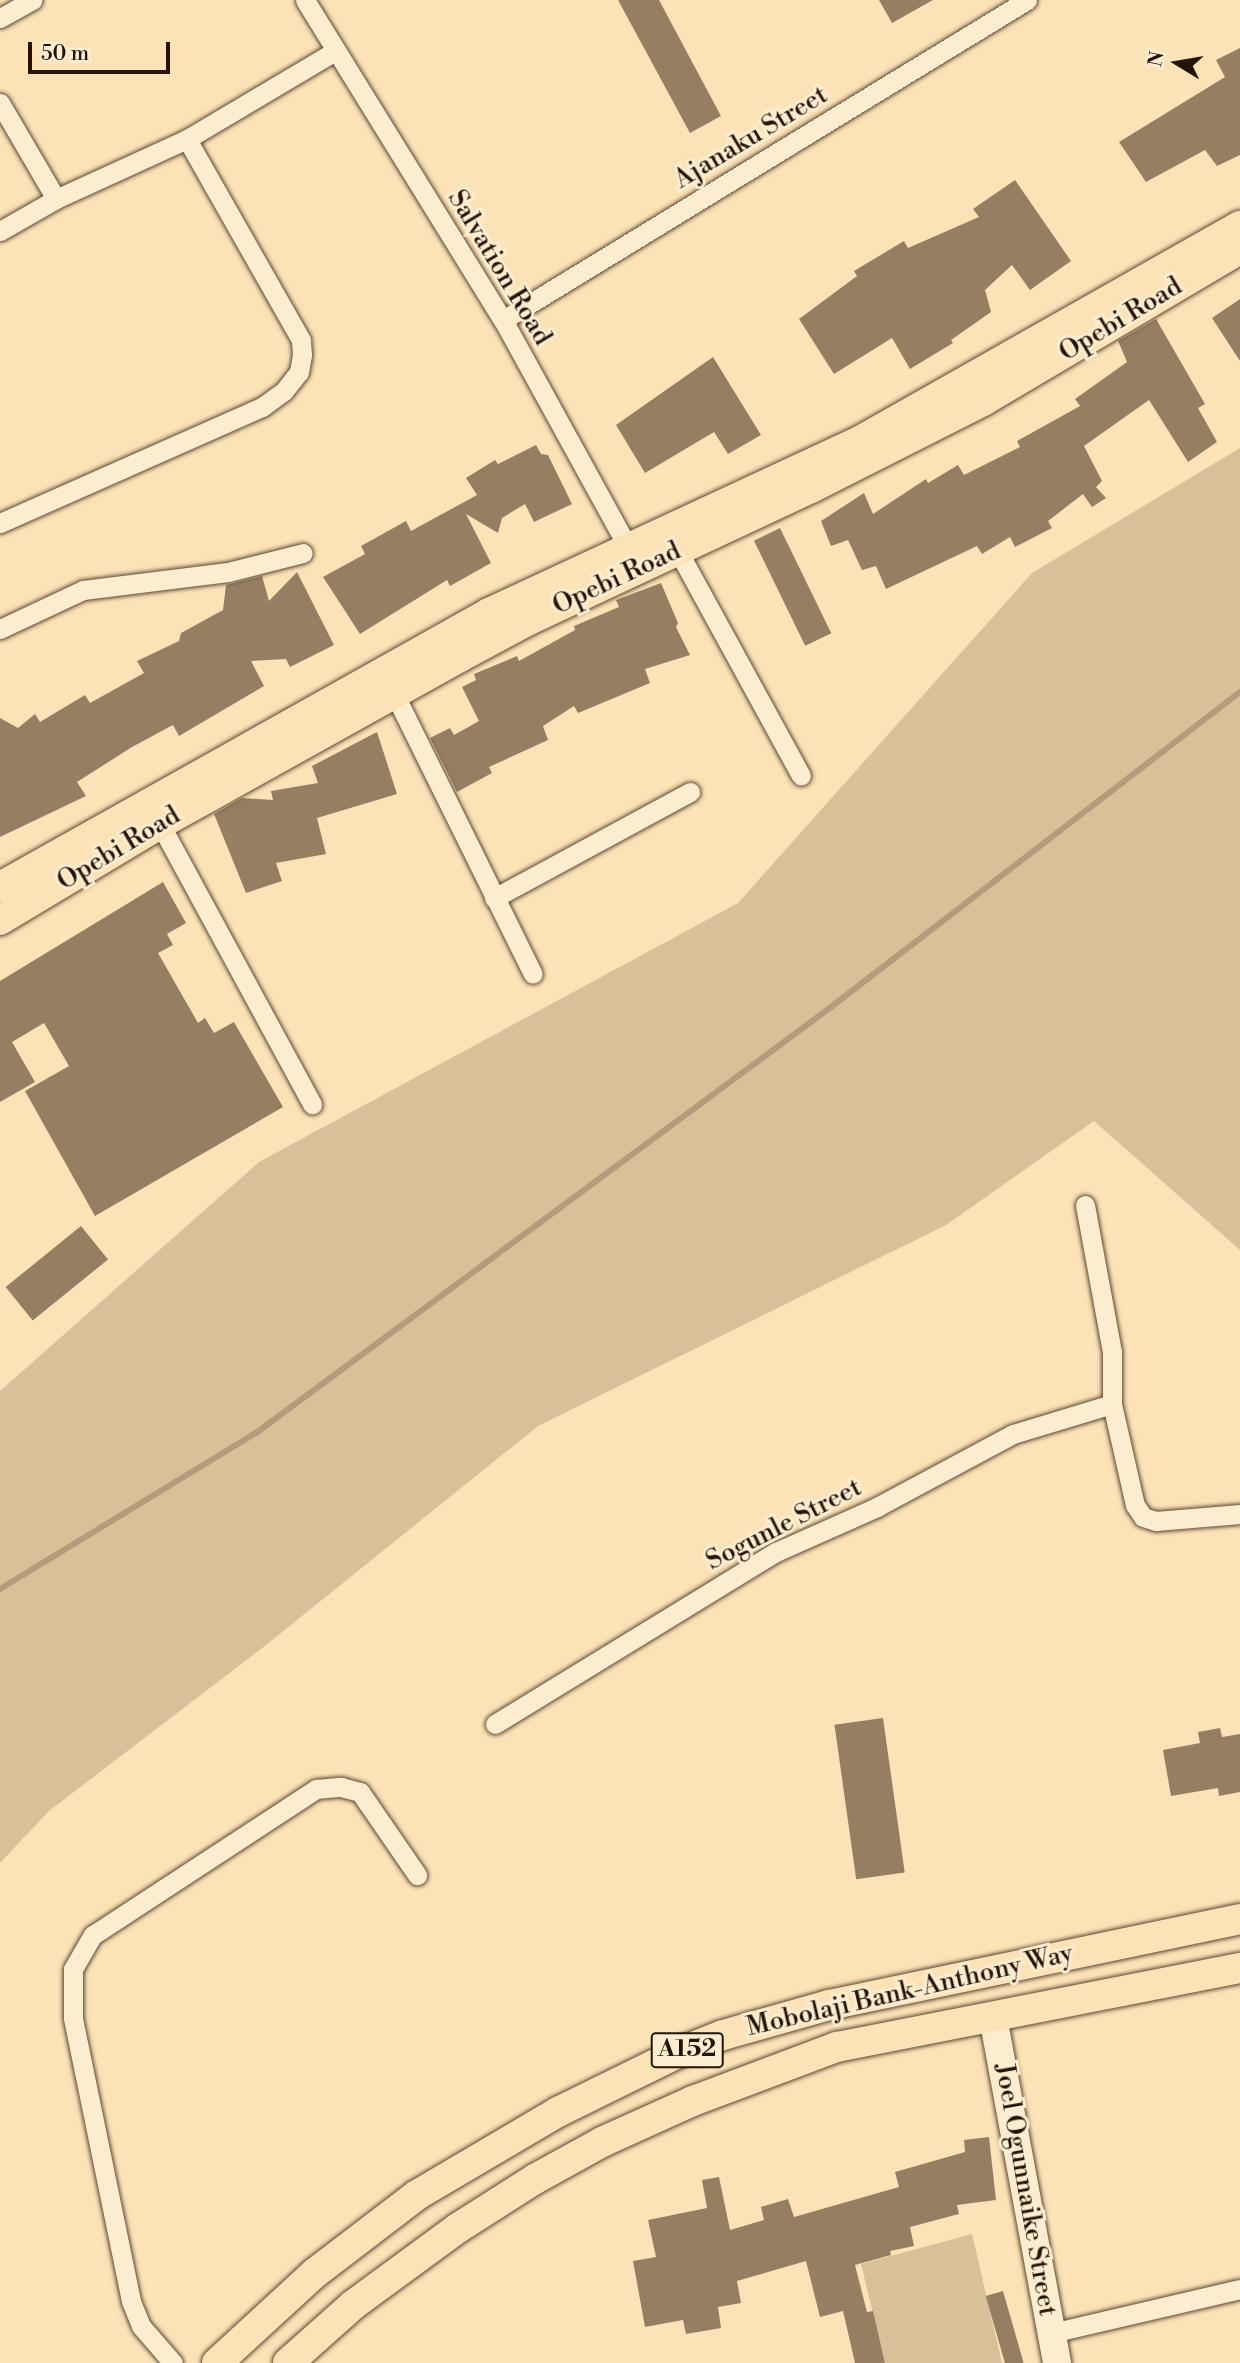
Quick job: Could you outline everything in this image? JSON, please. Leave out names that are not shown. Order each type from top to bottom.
[{"type":"main road","name":"Opebi Road","points":[[0,920],[160,824],[531,619],[634,558],[860,441],[1240,226]]},
{"type":"main road","name":"Opebi Road","points":[[0,887],[489,613],[634,558],[678,551],[983,401],[1240,249]]},
{"type":"main road","name":"Mobolaji Bank-Anthony Way","points":[[218,2363],[315,2273],[417,2195],[558,2112],[678,2053],[723,2035],[829,2004],[1240,1919]]},
{"type":"main road","name":"Mobolaji Bank-Anthony Way","points":[[288,2363],[353,2305],[458,2228],[535,2179],[602,2142],[693,2101],[837,2047],[1240,1968]]},
{"type":"street","points":[[0,18],[32,0]]},
{"type":"street","name":"Salvation Road","points":[[305,0],[503,320],[634,558]]},
{"type":"street","name":"Ajanaku Street","points":[[503,320],[1027,0]]},
{"type":"street","points":[[0,231],[56,199],[187,139],[335,51]]},
{"type":"street","points":[[0,103],[56,199]]},
{"type":"street","points":[[0,523],[262,407],[284,391],[299,372],[301,340],[187,139]]},
{"type":"street","points":[[678,551],[801,776]]},
{"type":"street","points":[[0,629],[83,590],[228,572],[303,554]]},
{"type":"street","points":[[394,693],[533,974]]},
{"type":"street","points":[[494,898],[690,792]]},
{"type":"street","points":[[160,824],[312,1104]]},
{"type":"street","points":[[1085,1205],[1112,1352],[1112,1404],[1135,1506],[1143,1517],[1156,1521],[1240,1514]]},
{"type":"street","name":"Sogunle Street","points":[[495,1724],[776,1552],[877,1507],[1013,1434],[1112,1404]]},
{"type":"street","points":[[173,2363],[141,2326],[131,2301],[74,2018],[73,1969],[93,1935],[316,1789],[341,1787],[360,1792],[417,1875]]},
{"type":"street","name":"Joel Ogunnaike Street","points":[[993,2017],[1057,2363]]},
{"type":"street","points":[[1051,2333],[1240,2289]]},
{"type":"shaded area","points":[[1240,448],[1240,1250],[1094,1121],[946,1225],[538,1426],[266,1645],[49,1811],[0,1863],[0,1391],[259,1162],[738,903],[1032,573]]},
{"type":"shaded area","points":[[972,2234],[1002,2363],[885,2363],[861,2264]]},
{"type":"building","points":[[618,0],[659,0],[721,116],[690,133]]},
{"type":"building","points":[[879,0],[933,0],[892,23]]},
{"type":"building","points":[[1240,48],[1240,155],[1217,166],[1205,150],[1146,182],[1119,142],[1225,77],[1216,60]]},
{"type":"building","points":[[1015,180],[1071,261],[1030,290],[1012,265],[985,290],[991,312],[951,340],[953,343],[910,369],[892,338],[834,374],[799,319],[857,276],[854,271],[904,241],[908,248],[979,217],[973,209]]},
{"type":"building","points":[[1240,299],[1240,361],[1212,318]]},
{"type":"building","points":[[1156,319],[1205,404],[1198,408],[1217,442],[1188,462],[1149,400],[1084,446],[1102,481],[1096,487],[1106,498],[1092,507],[1083,494],[1048,521],[1052,528],[1015,547],[1010,537],[982,554],[977,546],[886,589],[876,566],[862,570],[848,540],[831,546],[821,521],[864,493],[873,514],[926,479],[928,483],[958,465],[964,475],[1020,447],[1017,441],[1080,406],[1075,399],[1127,362],[1118,341]]},
{"type":"building","points":[[713,357],[761,435],[728,454],[714,432],[645,473],[616,425]]},
{"type":"building","points":[[536,445],[541,454],[548,455],[572,504],[534,522],[525,504],[502,518],[498,533],[466,514],[491,563],[450,586],[447,580],[360,634],[323,577],[365,554],[361,546],[406,521],[411,531],[477,495],[466,478],[495,460],[498,464]]},
{"type":"building","points":[[780,528],[831,633],[805,646],[754,541]]},
{"type":"building","points":[[297,572],[334,645],[290,667],[286,659],[251,661],[264,686],[179,736],[173,725],[132,747],[77,782],[86,796],[0,837],[0,718],[18,728],[35,714],[40,722],[85,695],[90,703],[144,673],[137,661],[179,641],[181,633],[223,610],[226,585],[262,576],[269,601]]},
{"type":"building","points":[[661,583],[678,623],[676,627],[690,655],[645,669],[650,683],[578,713],[574,706],[543,726],[548,740],[489,767],[492,773],[457,792],[430,738],[450,728],[454,735],[479,721],[462,687],[476,680],[474,674],[517,656],[519,661],[575,630],[574,626],[619,607],[616,600]]},
{"type":"building","points":[[377,732],[397,794],[317,818],[326,854],[276,863],[282,881],[246,893],[214,814],[242,798],[273,800],[271,791],[318,783],[312,766]]},
{"type":"building","points":[[163,882],[186,923],[167,934],[173,945],[158,953],[198,1023],[205,1018],[214,1033],[234,1022],[283,1107],[95,1216],[25,1091],[69,1066],[44,1023],[12,1042],[35,1082],[0,1102],[0,981]]},
{"type":"building","points":[[81,1226],[108,1259],[33,1320],[6,1287]]},
{"type":"building","points":[[883,1718],[905,1872],[856,1879],[834,1725]]},
{"type":"building","points":[[1220,1728],[1222,1737],[1240,1734],[1240,1792],[1219,1796],[1218,1788],[1171,1796],[1163,1750],[1200,1743],[1198,1732]]},
{"type":"building","points":[[989,2137],[996,2200],[957,2205],[959,2214],[910,2227],[914,2246],[890,2251],[891,2255],[855,2265],[867,2312],[873,2311],[885,2363],[855,2363],[843,2311],[820,2317],[806,2261],[737,2281],[741,2303],[718,2307],[721,2328],[686,2334],[683,2320],[645,2327],[633,2261],[656,2257],[648,2220],[707,2208],[702,2180],[719,2177],[730,2230],[764,2220],[761,2207],[788,2199],[794,2217],[899,2187],[895,2172],[965,2152],[964,2140]]},
{"type":"building","points":[[1003,2291],[1024,2363],[1005,2363],[986,2296]]},
{"type":"waterway","points":[[0,1589],[256,1433],[831,1007],[1240,692]]}]
